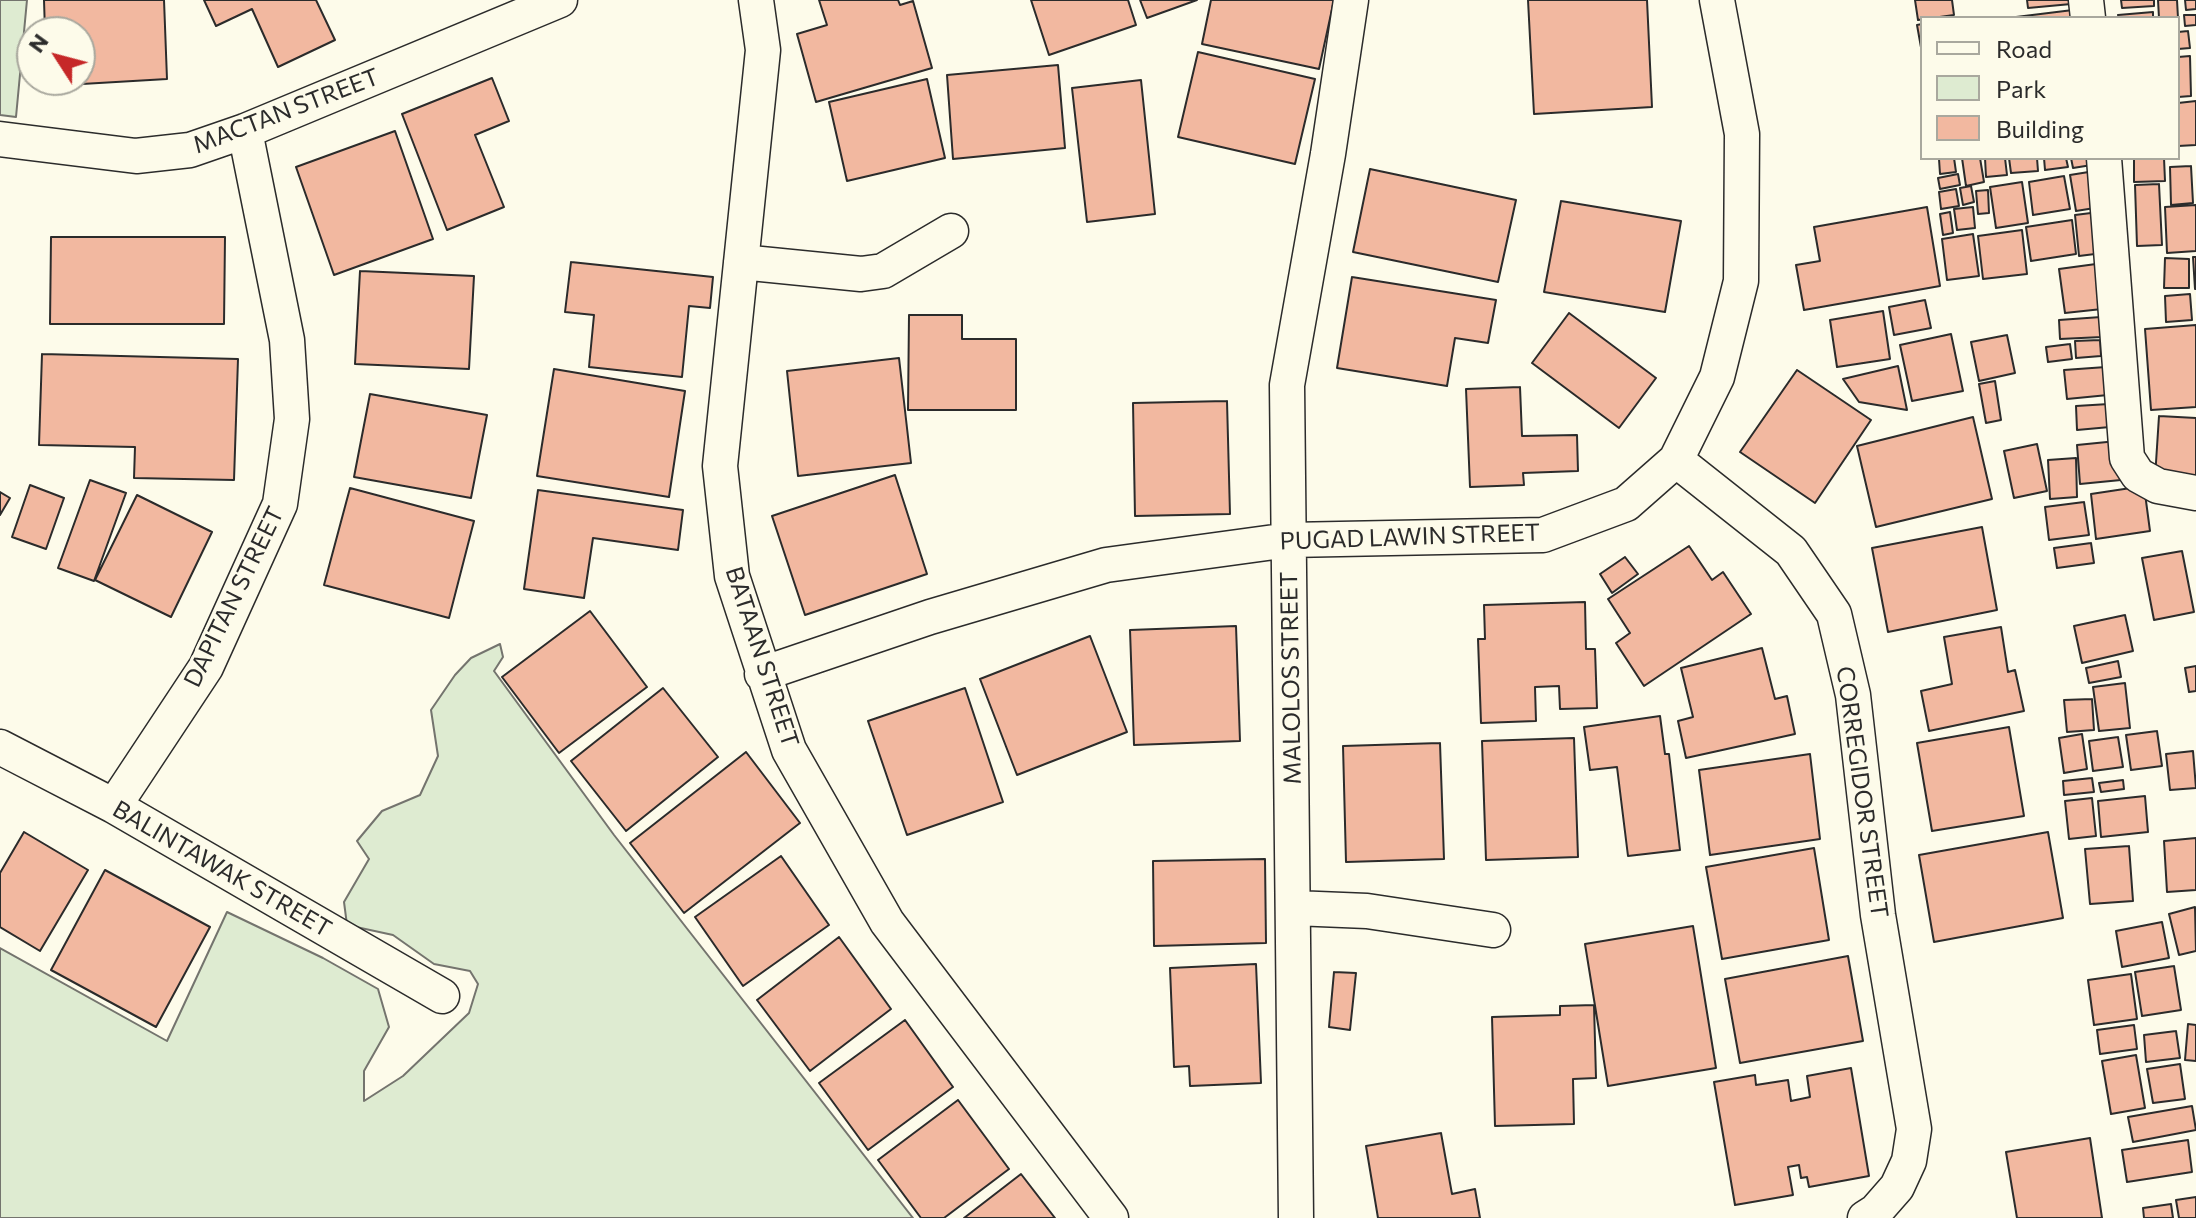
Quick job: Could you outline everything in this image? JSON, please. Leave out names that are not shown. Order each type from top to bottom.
[{"type":"street","name":"MACTAN STREET","points":[[0,139],[136,156],[190,150],[245,131],[560,0]]},
{"type":"street","name":"BATAAN STREET","points":[[756,0],[763,50],[720,466],[732,576],[789,750],[887,922],[1111,1218]]},
{"type":"street","name":"MALOLOS STREET","points":[[1296,1218],[1287,385],[1328,154],[1351,0]]},
{"type":"street","name":"PUGAD LAWIN STREET","points":[[762,674],[930,617],[1106,565],[1289,540],[1543,535],[1626,504],[1676,460],[1717,377],[1741,281],[1742,134],[1717,0]]},
{"type":"street","name":"DAPITAN STREET","points":[[114,806],[206,667],[280,504],[292,419],[287,340],[245,131]]},
{"type":"street","points":[[2104,160],[2127,458],[2138,475],[2158,486],[2196,493]]},
{"type":"street","points":[[741,262],[861,274],[883,271],[951,231]]},
{"type":"street","name":"CORREGIDOR STREET","points":[[1676,460],[1791,551],[1834,614],[1853,695],[1878,915],[1914,1129],[1909,1161],[1897,1187],[1876,1211],[1865,1218]]},
{"type":"street","name":"BALINTAWAK STREET","points":[[0,747],[114,806],[442,996]]},
{"type":"street","points":[[1294,908],[1367,911],[1493,930]]},
{"type":"green space","points":[[0,0],[27,0],[25,16],[16,16],[16,117],[0,115]]},
{"type":"green space","points":[[500,644],[503,657],[494,671],[614,835],[913,1218],[0,1218],[0,948],[167,1041],[227,912],[323,958],[378,989],[389,1027],[364,1071],[364,1101],[403,1076],[469,1013],[478,984],[470,971],[434,964],[393,935],[347,925],[344,902],[369,859],[357,841],[382,811],[420,795],[438,756],[431,710],[471,658]]},
{"type":"building","points":[[44,0],[164,0],[167,79],[96,83],[96,16],[44,16]]},
{"type":"building","points":[[204,0],[316,0],[335,40],[278,67],[252,9],[216,26]]},
{"type":"building","points":[[819,0],[898,0],[900,5],[913,1],[932,68],[816,102],[797,34],[827,25]]},
{"type":"building","points":[[1031,0],[1128,0],[1136,25],[1049,55]]},
{"type":"building","points":[[1140,0],[1197,0],[1147,18]]},
{"type":"building","points":[[1211,0],[1334,0],[1319,69],[1202,44]]},
{"type":"building","points":[[1528,0],[1647,0],[1652,107],[1534,114]]},
{"type":"building","points":[[1915,0],[1952,0],[1954,15],[1920,16],[1918,20]]},
{"type":"building","points":[[2027,0],[2081,0],[2082,3],[2028,8]]},
{"type":"building","points":[[2121,0],[2154,0],[2154,6],[2122,8]]},
{"type":"building","points":[[2158,0],[2177,0],[2178,16],[2159,16]]},
{"type":"building","points":[[2185,0],[2196,0],[2196,9],[2186,10]]},
{"type":"building","points":[[2081,9],[2082,16],[2024,16]]},
{"type":"building","points":[[2153,12],[2153,16],[2118,15]]},
{"type":"building","points":[[2184,15],[2196,15],[2196,25],[2185,26]]},
{"type":"building","points":[[2188,31],[2190,48],[2180,49],[2180,32]]},
{"type":"building","points":[[1198,52],[1315,79],[1295,164],[1178,137]]},
{"type":"building","points":[[2190,56],[2191,96],[2180,97],[2180,57]]},
{"type":"building","points":[[1058,65],[1065,148],[953,159],[947,75]]},
{"type":"building","points":[[492,78],[509,121],[475,135],[504,207],[447,230],[402,114]]},
{"type":"building","points":[[927,79],[945,158],[847,181],[829,102]]},
{"type":"building","points":[[1141,80],[1155,214],[1087,222],[1072,88]]},
{"type":"building","points":[[2196,101],[2196,145],[2180,146],[2180,103]]},
{"type":"building","points":[[395,131],[433,239],[334,275],[296,167]]},
{"type":"building","points":[[1939,160],[1954,160],[1956,172],[1940,174]]},
{"type":"building","points":[[1962,160],[1980,160],[1984,182],[1966,186]]},
{"type":"building","points":[[1985,160],[2005,160],[2007,175],[1986,177]]},
{"type":"building","points":[[2009,160],[2037,160],[2038,171],[2011,173]]},
{"type":"building","points":[[2044,160],[2066,160],[2068,167],[2045,170]]},
{"type":"building","points":[[2071,160],[2104,160],[2104,163],[2073,168]]},
{"type":"building","points":[[2134,160],[2164,160],[2165,181],[2134,182]]},
{"type":"building","points":[[2191,166],[2193,203],[2171,205],[2170,167]]},
{"type":"building","points":[[1370,169],[1516,200],[1498,282],[1353,252]]},
{"type":"building","points":[[2101,170],[2107,206],[2076,211],[2070,175]]},
{"type":"building","points":[[1958,174],[1960,185],[1940,189],[1938,178]]},
{"type":"building","points":[[2064,176],[2070,209],[2033,215],[2029,182]]},
{"type":"building","points":[[2022,182],[2028,223],[1996,228],[1990,187]]},
{"type":"building","points":[[2159,184],[2162,245],[2137,246],[2135,185]]},
{"type":"building","points":[[1971,186],[1974,202],[1963,205],[1960,188]]},
{"type":"building","points":[[1956,189],[1959,206],[1941,209],[1939,192]]},
{"type":"building","points":[[1988,190],[1989,213],[1978,214],[1976,191]]},
{"type":"building","points":[[1561,201],[1681,221],[1665,312],[1544,292]]},
{"type":"building","points":[[2196,205],[2196,251],[2167,253],[2165,207]]},
{"type":"building","points":[[1927,207],[1940,286],[1804,310],[1796,265],[1820,261],[1814,227]]},
{"type":"building","points":[[1973,207],[1975,228],[1957,230],[1954,209]]},
{"type":"building","points":[[1950,212],[1953,233],[1943,235],[1940,214]]},
{"type":"building","points":[[2099,212],[2103,253],[2079,256],[2075,215]]},
{"type":"building","points":[[2072,220],[2076,254],[2031,261],[2026,227]]},
{"type":"building","points":[[2022,230],[2027,274],[1983,279],[1978,236]]},
{"type":"building","points":[[1973,234],[1979,276],[1947,280],[1942,239]]},
{"type":"building","points":[[51,237],[225,237],[224,324],[50,324]]},
{"type":"building","points":[[2193,257],[2196,257],[2196,289],[2195,289]]},
{"type":"building","points":[[2165,258],[2189,259],[2189,288],[2164,288]]},
{"type":"building","points":[[571,262],[713,277],[710,308],[689,306],[682,377],[589,367],[594,315],[565,312]]},
{"type":"building","points":[[2096,264],[2102,309],[2065,313],[2059,269]]},
{"type":"building","points":[[360,271],[474,276],[469,369],[355,364]]},
{"type":"building","points":[[1352,277],[1496,300],[1488,343],[1455,338],[1447,386],[1337,368]]},
{"type":"building","points":[[2190,294],[2192,320],[2166,322],[2165,296]]},
{"type":"building","points":[[1925,300],[1931,328],[1894,335],[1889,307]]},
{"type":"building","points":[[1883,311],[1890,359],[1837,367],[1830,320]]},
{"type":"building","points":[[1569,313],[1656,378],[1619,428],[1532,363]]},
{"type":"building","points":[[909,315],[962,315],[962,339],[1016,339],[1016,410],[908,410]]},
{"type":"building","points":[[2101,317],[2102,337],[2060,339],[2059,320]]},
{"type":"building","points":[[2196,325],[2196,407],[2151,410],[2145,329]]},
{"type":"building","points":[[1951,334],[1963,391],[1912,401],[1900,345]]},
{"type":"building","points":[[2007,335],[2015,373],[1979,381],[1971,342]]},
{"type":"building","points":[[2100,340],[2101,356],[2076,358],[2075,341]]},
{"type":"building","points":[[2070,344],[2072,359],[2048,362],[2046,347]]},
{"type":"building","points":[[42,354],[238,359],[234,480],[134,478],[135,447],[39,445]]},
{"type":"building","points":[[899,358],[911,463],[798,476],[787,371]]},
{"type":"building","points":[[1898,366],[1907,410],[1859,402],[1843,379]]},
{"type":"building","points":[[2106,367],[2108,395],[2067,399],[2064,370]]},
{"type":"building","points":[[554,369],[685,391],[669,497],[537,476]]},
{"type":"building","points":[[1797,370],[1871,420],[1815,503],[1740,452]]},
{"type":"building","points":[[1995,381],[2001,420],[1986,423],[1979,384]]},
{"type":"building","points":[[1520,387],[1522,436],[1577,435],[1578,471],[1523,473],[1524,485],[1470,487],[1466,389]]},
{"type":"building","points":[[370,394],[487,415],[471,498],[354,477]]},
{"type":"building","points":[[1227,401],[1230,514],[1135,516],[1133,403]]},
{"type":"building","points":[[2109,404],[2110,427],[2077,430],[2076,406]]},
{"type":"building","points":[[2159,416],[2196,418],[2196,480],[2155,478]]},
{"type":"building","points":[[1973,417],[1992,499],[1876,527],[1857,446]]},
{"type":"building","points":[[2117,441],[2121,480],[2080,484],[2077,445]]},
{"type":"building","points":[[2037,444],[2047,491],[2014,498],[2004,451]]},
{"type":"building","points":[[2076,458],[2077,497],[2050,499],[2048,460]]},
{"type":"building","points":[[895,475],[927,574],[805,615],[772,516]]},
{"type":"building","points":[[90,480],[126,493],[94,581],[58,568]]},
{"type":"building","points":[[30,485],[64,498],[46,549],[12,537]]},
{"type":"building","points":[[2144,486],[2150,531],[2096,539],[2091,494]]},
{"type":"building","points":[[350,488],[474,521],[449,618],[324,585]]},
{"type":"building","points":[[538,490],[683,510],[678,550],[593,538],[584,598],[524,589]]},
{"type":"building","points":[[0,492],[10,498],[0,515]]},
{"type":"building","points":[[137,495],[212,532],[171,617],[95,580]]},
{"type":"building","points":[[2084,502],[2089,535],[2049,540],[2045,507]]},
{"type":"building","points":[[1982,527],[1997,610],[1888,632],[1872,548]]},
{"type":"building","points":[[2091,543],[2094,563],[2057,568],[2054,548]]},
{"type":"building","points":[[1689,546],[1712,580],[1723,572],[1751,614],[1644,686],[1616,643],[1630,633],[1608,599]]},
{"type":"building","points":[[2182,551],[2194,612],[2154,620],[2142,558]]},
{"type":"building","points":[[1625,557],[1638,574],[1612,593],[1600,574]]},
{"type":"building","points":[[1585,602],[1586,649],[1595,649],[1597,708],[1560,709],[1559,686],[1535,687],[1536,721],[1481,723],[1478,639],[1485,639],[1484,605]]},
{"type":"building","points":[[590,611],[647,687],[559,753],[502,677]]},
{"type":"building","points":[[2125,615],[2133,651],[2082,663],[2074,626]]},
{"type":"building","points":[[1236,626],[1240,741],[1134,745],[1130,630]]},
{"type":"building","points":[[2001,627],[2008,672],[2015,670],[2024,711],[1929,731],[1921,691],[1952,684],[1944,637]]},
{"type":"building","points":[[1090,636],[1127,732],[1017,775],[980,679]]},
{"type":"building","points":[[1762,648],[1775,699],[1787,696],[1795,734],[1686,758],[1678,721],[1693,717],[1681,668]]},
{"type":"building","points":[[2118,661],[2121,677],[2089,683],[2086,668]]},
{"type":"building","points":[[2196,666],[2196,691],[2189,692],[2185,668]]},
{"type":"building","points":[[2125,683],[2130,728],[2099,731],[2093,687]]},
{"type":"building","points":[[663,688],[718,757],[626,831],[571,761]]},
{"type":"building","points":[[965,688],[1003,802],[907,835],[868,721]]},
{"type":"building","points":[[2092,699],[2094,730],[2067,732],[2064,700]]},
{"type":"building","points":[[1660,716],[1665,754],[1669,754],[1680,850],[1628,856],[1617,767],[1590,770],[1584,727]]},
{"type":"building","points":[[2009,727],[2024,816],[1932,831],[1917,743]]},
{"type":"building","points":[[2157,731],[2162,766],[2131,770],[2126,735]]},
{"type":"building","points":[[2082,734],[2087,769],[2064,773],[2059,738]]},
{"type":"building","points":[[2118,737],[2123,767],[2093,771],[2089,741]]},
{"type":"building","points":[[1574,738],[1578,857],[1486,860],[1482,741]]},
{"type":"building","points":[[1440,743],[1444,859],[1346,862],[1343,746]]},
{"type":"building","points":[[2193,751],[2196,788],[2170,790],[2166,754]]},
{"type":"building","points":[[746,752],[800,823],[684,913],[630,843]]},
{"type":"building","points":[[1810,754],[1820,839],[1710,855],[1699,770]]},
{"type":"building","points":[[2092,778],[2094,792],[2064,795],[2063,781]]},
{"type":"building","points":[[2123,780],[2124,789],[2101,792],[2099,783]]},
{"type":"building","points":[[2145,796],[2148,832],[2101,837],[2098,801]]},
{"type":"building","points":[[2092,798],[2096,836],[2069,839],[2065,801]]},
{"type":"building","points":[[24,832],[88,870],[40,951],[0,927],[0,873]]},
{"type":"building","points":[[2048,832],[2063,918],[1934,942],[1919,855]]},
{"type":"building","points":[[2196,838],[2196,890],[2167,892],[2164,841]]},
{"type":"building","points":[[2129,846],[2133,901],[2090,904],[2085,849]]},
{"type":"building","points":[[1814,848],[1829,940],[1722,959],[1706,867]]},
{"type":"building","points":[[781,856],[829,925],[743,986],[695,917]]},
{"type":"building","points":[[1265,859],[1266,943],[1154,946],[1153,861]]},
{"type":"building","points":[[105,870],[210,927],[156,1027],[51,970]]},
{"type":"building","points":[[2195,907],[2196,951],[2179,955],[2169,914]]},
{"type":"building","points":[[2162,922],[2169,958],[2122,967],[2116,931]]},
{"type":"building","points":[[1693,926],[1716,1068],[1608,1086],[1585,944]]},
{"type":"building","points":[[839,937],[891,1009],[810,1071],[757,1000]]},
{"type":"building","points":[[1848,956],[1863,1041],[1740,1063],[1725,979]]},
{"type":"building","points":[[1256,964],[1261,1083],[1190,1086],[1189,1066],[1174,1067],[1170,968]]},
{"type":"building","points":[[2174,966],[2181,1010],[2142,1016],[2135,972]]},
{"type":"building","points":[[1334,972],[1356,973],[1350,1030],[1329,1027]]},
{"type":"building","points":[[2131,974],[2137,1019],[2094,1025],[2088,980]]},
{"type":"building","points":[[1594,1005],[1596,1078],[1573,1079],[1574,1124],[1495,1126],[1492,1017],[1560,1015],[1560,1006]]},
{"type":"building","points":[[905,1020],[953,1087],[868,1150],[819,1083]]},
{"type":"building","points":[[2188,1024],[2196,1025],[2196,1061],[2185,1060]]},
{"type":"building","points":[[2134,1025],[2137,1049],[2100,1054],[2097,1030]]},
{"type":"building","points":[[2176,1031],[2180,1058],[2146,1062],[2144,1035]]},
{"type":"building","points":[[2136,1055],[2145,1108],[2111,1114],[2102,1061]]},
{"type":"building","points":[[2180,1064],[2185,1099],[2153,1103],[2147,1069]]},
{"type":"building","points":[[1851,1068],[1869,1176],[1809,1187],[1807,1177],[1801,1178],[1799,1165],[1788,1167],[1793,1195],[1735,1205],[1714,1082],[1755,1075],[1756,1085],[1788,1080],[1791,1101],[1810,1097],[1807,1076]]},
{"type":"building","points":[[958,1100],[1009,1169],[944,1218],[921,1218],[878,1160]]},
{"type":"building","points":[[2192,1106],[2196,1130],[2133,1142],[2128,1117]]},
{"type":"building","points":[[1441,1133],[1452,1194],[1475,1189],[1480,1218],[1378,1218],[1366,1146]]},
{"type":"building","points":[[2090,1138],[2102,1218],[2017,1218],[2006,1152]]},
{"type":"building","points":[[2188,1140],[2192,1172],[2127,1182],[2122,1150]]},
{"type":"building","points":[[1021,1174],[1055,1218],[964,1218]]},
{"type":"building","points":[[2196,1197],[2196,1218],[2179,1218],[2176,1200]]},
{"type":"building","points":[[2171,1204],[2173,1218],[2144,1218],[2143,1208]]}]
